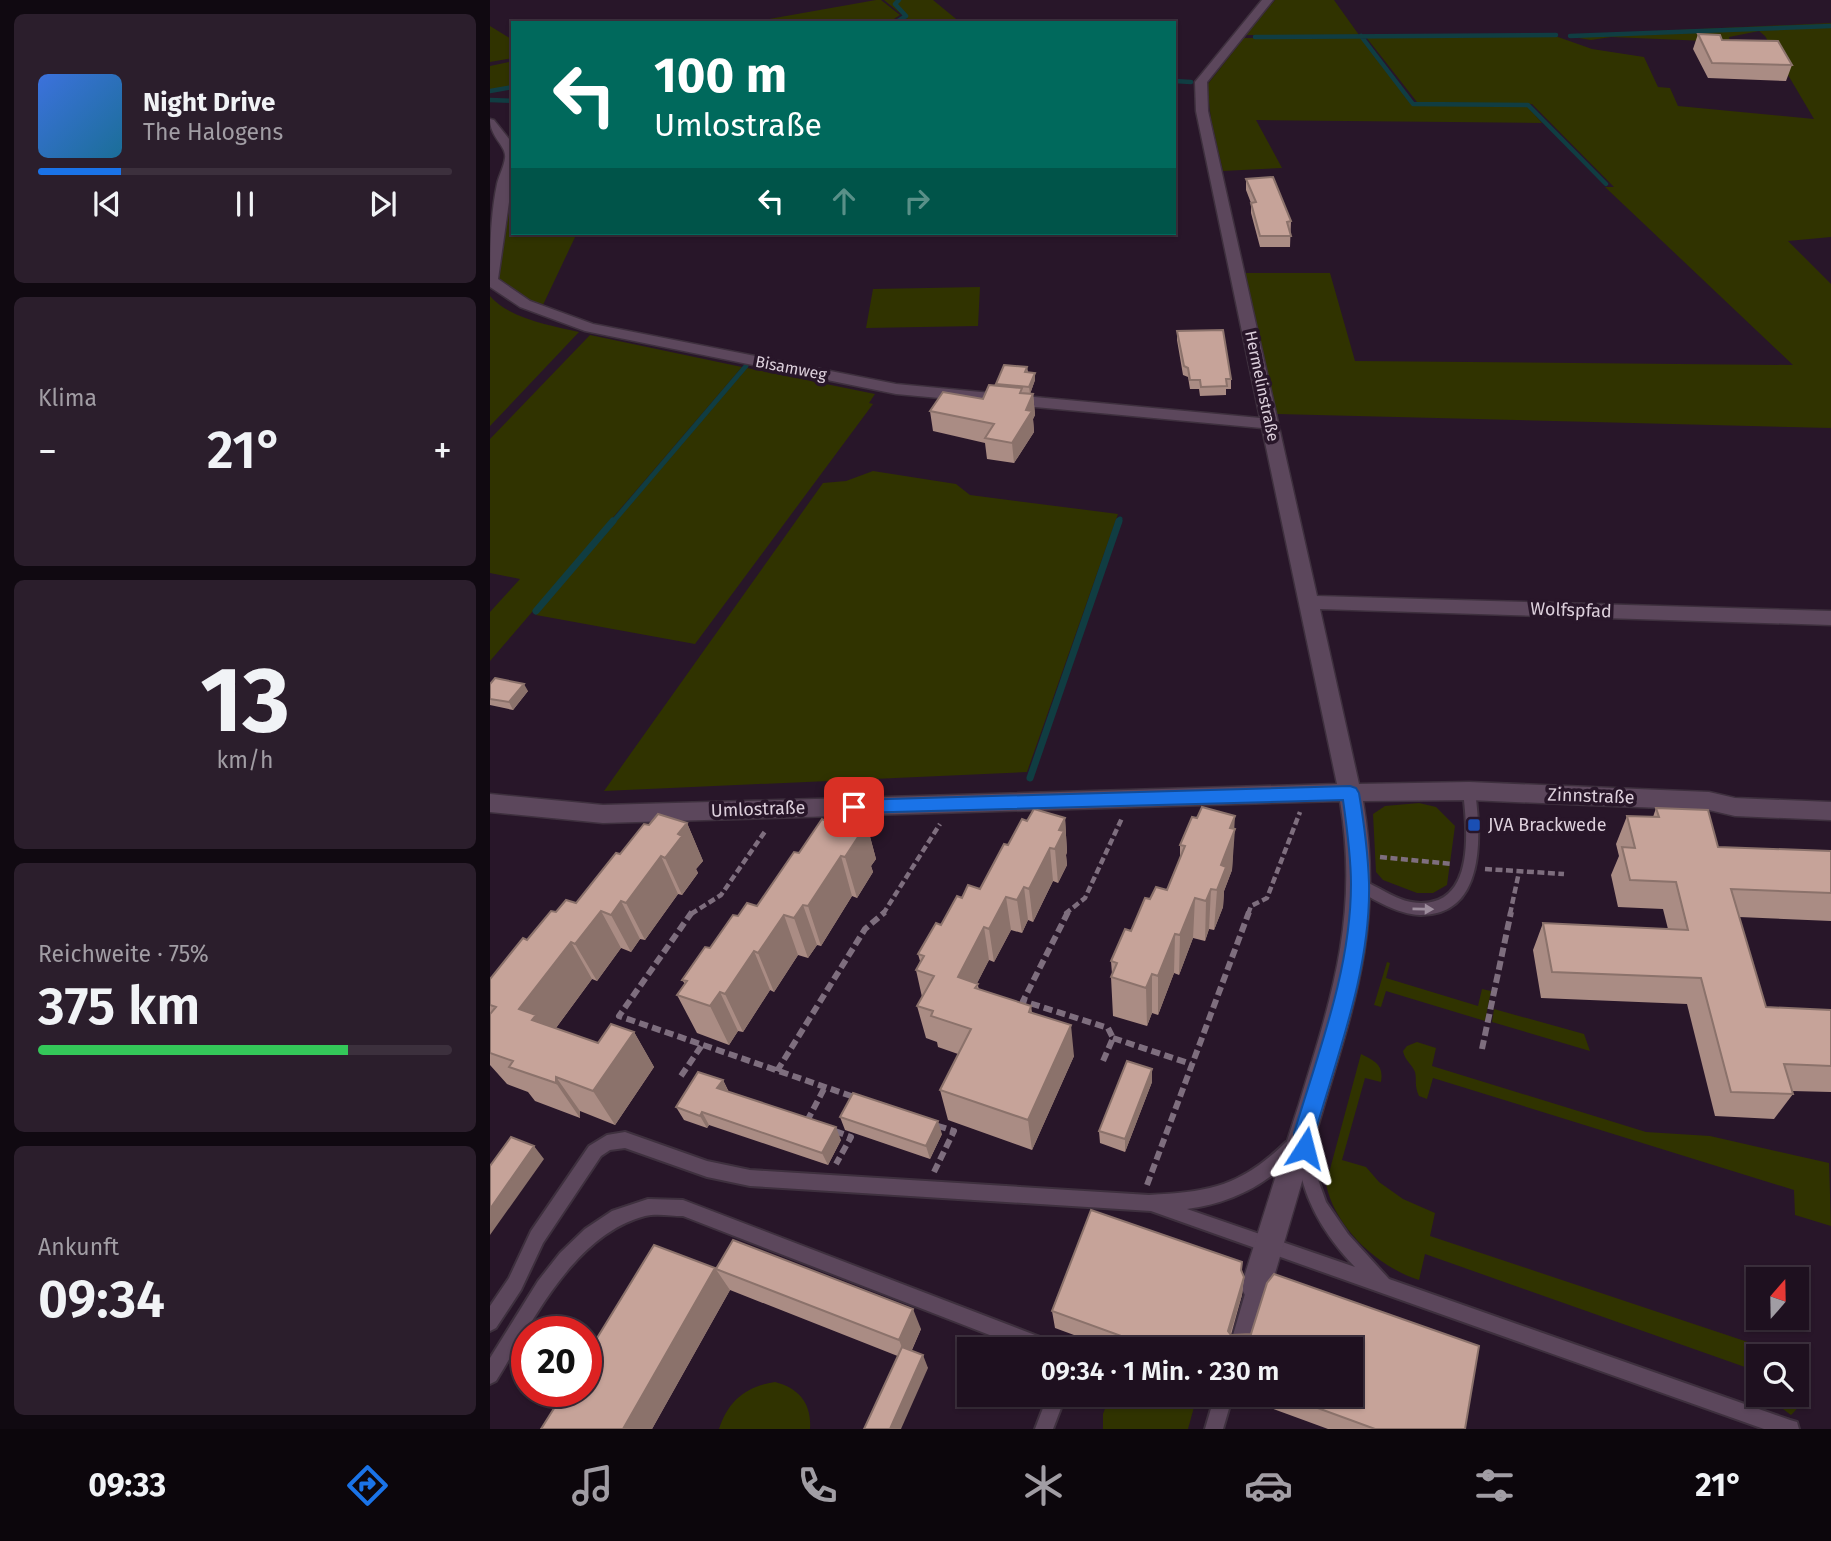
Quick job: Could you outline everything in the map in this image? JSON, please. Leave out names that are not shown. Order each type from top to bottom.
[{"type":"street","name":"Hermelinstraße","points":[[1268,0],[1201,82],[1202,111],[1350,793]]},
{"type":"street","name":"Bisamweg","points":[[490,123],[511,150]]},
{"type":"street","name":"Bisamweg","points":[[511,159],[496,184],[491,280],[508,297],[542,313],[590,328],[896,389],[1270,424]]},
{"type":"street","name":"Wolfspfad","points":[[1310,602],[1831,618]]},
{"type":"street","name":"Zinnstraße","points":[[1350,793],[1469,791],[1709,801],[1735,807],[1831,811]]},
{"type":"street","name":"Umlostraße","points":[[490,803],[603,814],[1350,793]]},
{"type":"street","points":[[1256,1287],[1346,991],[1356,940],[1360,885],[1358,839],[1350,793]]},
{"type":"lane","points":[[1360,885],[1380,899],[1407,909],[1433,910],[1452,902],[1463,889],[1469,873],[1474,825],[1469,791]]},
{"type":"lane","points":[[490,1322],[515,1284],[537,1237],[596,1151],[607,1143],[625,1140],[726,1174],[825,1183],[1149,1203],[1198,1201],[1231,1193],[1255,1181],[1279,1162],[1304,1133]]},
{"type":"lane","points":[[1304,1133],[1305,1163],[1326,1221],[1354,1256],[1387,1287]]},
{"type":"lane","points":[[1149,1203],[1790,1429]]},
{"type":"lane","points":[[490,1375],[559,1267],[577,1246],[596,1230],[629,1211],[663,1204],[683,1208],[1017,1337]]},
{"type":"lane","points":[[1241,1337],[1256,1287]]},
{"type":"lane","points":[[1044,1429],[1052,1407]]},
{"type":"lane","points":[[1214,1429],[1220,1407]]},
{"type":"path","points":[[1149,1203],[1147,1179],[1251,906],[1268,898],[1307,793]]},
{"type":"path","points":[[1131,798],[1085,898],[1064,915],[1023,1001],[1108,1028],[1113,1038],[1191,1064]]},
{"type":"path","points":[[778,1071],[865,929],[887,910],[953,803]]},
{"type":"path","points":[[781,809],[721,895],[694,910],[619,1016],[864,1100]]},
{"type":"path","points":[[1482,1049],[1519,872]]},
{"type":"path","points":[[1103,1061],[1113,1038]]},
{"type":"path","points":[[681,1076],[702,1044]]},
{"type":"path","points":[[817,1125],[805,1121],[825,1087]]},
{"type":"path","points":[[926,1189],[954,1131],[928,1122]]},
{"type":"path","points":[[825,1183],[851,1137],[828,1129]]},
{"type":"shaded area","points":[[876,0],[881,0],[900,15],[891,21],[758,21]]},
{"type":"shaded area","points":[[884,0],[933,0],[959,21],[910,21]]},
{"type":"shaded area","points":[[1275,0],[1334,0],[1359,35],[1246,35]]},
{"type":"shaded area","points":[[1831,23],[1831,237],[1788,241],[1831,284],[1831,428],[1277,414],[1245,273],[1330,273],[1355,361],[1793,365],[1605,187],[1614,187],[1532,104],[1417,102],[1366,37],[1558,37],[1592,49],[1644,57],[1658,87],[1670,88],[1678,106],[1814,119],[1765,36],[1759,31],[1729,37],[1730,42],[1611,37],[1591,40],[1571,35]]},
{"type":"shaded area","points":[[490,26],[511,39],[511,58],[490,62]]},
{"type":"shaded area","points":[[1360,37],[1412,105],[1528,107],[1542,123],[1256,120],[1282,168],[1223,171],[1211,119],[1207,85],[1244,38]]},
{"type":"shaded area","points":[[511,61],[511,86],[490,90],[490,66]]},
{"type":"shaded area","points":[[503,213],[511,213],[511,235],[576,235],[542,307],[512,293],[498,278]]},
{"type":"shaded area","points":[[980,287],[978,326],[866,328],[873,289]]},
{"type":"shaded area","points":[[490,296],[498,304],[519,315],[579,332],[490,426]]},
{"type":"shaded area","points":[[590,335],[742,367],[490,661],[490,612],[520,579],[490,573],[490,439]]},
{"type":"shaded area","points":[[747,368],[875,394],[869,403],[873,404],[695,644],[536,615]]},
{"type":"shaded area","points":[[873,471],[956,484],[970,495],[1118,514],[1027,772],[604,791],[823,483],[846,481]]},
{"type":"shaded area","points":[[1419,803],[1436,807],[1455,826],[1447,885],[1433,893],[1417,893],[1383,880],[1376,872],[1373,814],[1385,806]]},
{"type":"shaded area","points":[[1387,962],[1390,963],[1386,978],[1478,1006],[1482,989],[1491,991],[1485,1021],[1386,991],[1381,1007],[1374,1005]]},
{"type":"shaded area","points":[[1494,1009],[1584,1034],[1590,1051],[1492,1022]]},
{"type":"shaded area","points":[[1417,1042],[1436,1048],[1432,1066],[1646,1132],[1710,1136],[1829,1163],[1831,1226],[1795,1215],[1794,1190],[1433,1078],[1427,1099],[1419,1096],[1415,1072],[1403,1051]]},
{"type":"shaded area","points":[[1361,1054],[1380,1068],[1381,1082],[1365,1078],[1342,1160],[1366,1167],[1379,1182],[1403,1199],[1435,1213],[1430,1236],[1754,1344],[1746,1344],[1746,1367],[1425,1254],[1419,1280],[1404,1274],[1388,1266],[1360,1244],[1339,1216],[1326,1184]]},
{"type":"shaded area","points":[[775,1382],[791,1388],[802,1398],[809,1412],[810,1429],[719,1429],[727,1410],[740,1396],[755,1387]]},
{"type":"shaded area","points":[[1106,1407],[1194,1407],[1188,1429],[1103,1429]]},
{"type":"shaded area","points":[[1780,1407],[1798,1407],[1791,1415]]},
{"type":"building","points":[[1698,34],[1720,35],[1722,40],[1778,41],[1792,65],[1712,63]]},
{"type":"building","points":[[1273,177],[1291,221],[1287,222],[1291,236],[1260,236],[1251,203],[1256,202],[1246,179]]},
{"type":"building","points":[[1223,330],[1231,379],[1226,379],[1227,386],[1201,387],[1200,380],[1190,380],[1188,368],[1184,366],[1177,331]]},
{"type":"building","points":[[1004,365],[1027,367],[1025,372],[1035,373],[1029,387],[996,384]]},
{"type":"building","points":[[989,385],[1022,388],[1020,393],[1033,394],[1026,410],[1032,411],[1012,443],[985,438],[994,424],[930,411],[943,392],[983,399]]},
{"type":"building","points":[[495,678],[524,684],[509,702],[490,699],[490,684]]},
{"type":"building","points":[[1202,807],[1235,816],[1230,828],[1235,829],[1221,865],[1226,867],[1217,890],[1211,889],[1206,901],[1195,898],[1180,935],[1175,934],[1158,976],[1152,974],[1146,988],[1111,977],[1117,963],[1111,961],[1125,929],[1131,931],[1145,898],[1150,899],[1156,887],[1167,890],[1185,846],[1180,845],[1192,817],[1197,818]]},
{"type":"building","points":[[1656,808],[1708,810],[1718,847],[1831,851],[1831,893],[1731,889],[1766,1007],[1831,1010],[1831,1066],[1784,1064],[1793,1094],[1731,1092],[1701,978],[1552,972],[1543,923],[1688,930],[1676,882],[1630,880],[1622,847],[1635,848],[1627,816],[1659,817]]},
{"type":"building","points":[[834,809],[865,818],[857,830],[862,831],[845,857],[841,856],[808,906],[803,905],[794,918],[784,915],[758,953],[754,951],[725,994],[720,992],[710,1006],[677,995],[687,981],[682,980],[705,947],[710,948],[733,915],[738,916],[747,903],[757,906],[794,852],[799,853],[822,819],[826,821]]},
{"type":"building","points":[[1034,809],[1065,818],[1059,830],[1064,831],[1055,849],[1050,848],[1029,889],[1024,887],[1017,900],[1006,897],[989,929],[984,927],[958,977],[978,984],[975,988],[1031,1006],[1029,1012],[1071,1025],[1028,1120],[940,1090],[971,1029],[931,1016],[933,1011],[917,1006],[934,976],[916,970],[924,956],[918,954],[936,923],[941,925],[957,896],[962,898],[968,885],[980,889],[1004,844],[1008,845],[1022,819],[1027,821]]},
{"type":"building","points":[[658,814],[687,823],[678,834],[682,836],[665,858],[661,856],[626,903],[621,901],[611,915],[601,911],[575,944],[571,942],[519,1009],[536,1015],[532,1020],[598,1043],[611,1024],[634,1032],[593,1091],[556,1077],[556,1083],[509,1067],[513,1061],[490,1053],[490,1014],[496,1007],[490,1005],[490,979],[523,938],[527,940],[551,911],[556,912],[566,900],[576,903],[616,853],[620,854],[644,824],[649,825]]},
{"type":"building","points":[[1127,1061],[1152,1069],[1125,1139],[1099,1131]]},
{"type":"building","points":[[698,1072],[723,1080],[717,1088],[836,1127],[822,1153],[702,1112],[700,1116],[676,1107]]},
{"type":"building","points":[[853,1093],[938,1121],[926,1146],[840,1117]]},
{"type":"building","points":[[511,1137],[534,1146],[490,1209],[490,1166]]},
{"type":"building","points":[[1091,1210],[1242,1262],[1244,1277],[1228,1331],[1231,1335],[1251,1334],[1267,1283],[1274,1274],[1479,1346],[1465,1429],[1375,1429],[1315,1407],[1363,1407],[1363,1337],[1124,1337],[1052,1311]]},
{"type":"building","points":[[733,1240],[913,1309],[899,1340],[716,1269]]},
{"type":"building","points":[[654,1245],[715,1268],[623,1429],[541,1429],[555,1407],[602,1407],[602,1330]]},
{"type":"building","points":[[902,1347],[923,1355],[890,1429],[864,1429]]},
{"type":"waterway","points":[[898,21],[906,16],[895,4],[899,0]]},
{"type":"waterway","points":[[1570,36],[1831,26]]},
{"type":"waterway","points":[[1361,36],[1556,35]]},
{"type":"waterway","points":[[1255,37],[1361,36]]},
{"type":"waterway","points":[[1361,36],[1413,104],[1528,105],[1606,184]]},
{"type":"waterway","points":[[1176,81],[1191,82]]},
{"type":"waterway","points":[[490,91],[511,87]]},
{"type":"waterway","points":[[490,100],[511,101]]},
{"type":"waterway","points":[[612,523],[746,366]]},
{"type":"waterway","points":[[1119,523],[1120,519]]},
{"type":"waterway","points":[[536,611],[613,521]]},
{"type":"waterway","points":[[1030,778],[1119,521]]},
{"type":"place","name":"JVA Brackwede","points":[[1474,825]]},
{"type":"route","points":[[854,807],[1350,793],[1358,839],[1360,885],[1356,940],[1346,991],[1304,1133],[1305,1148]]}]
